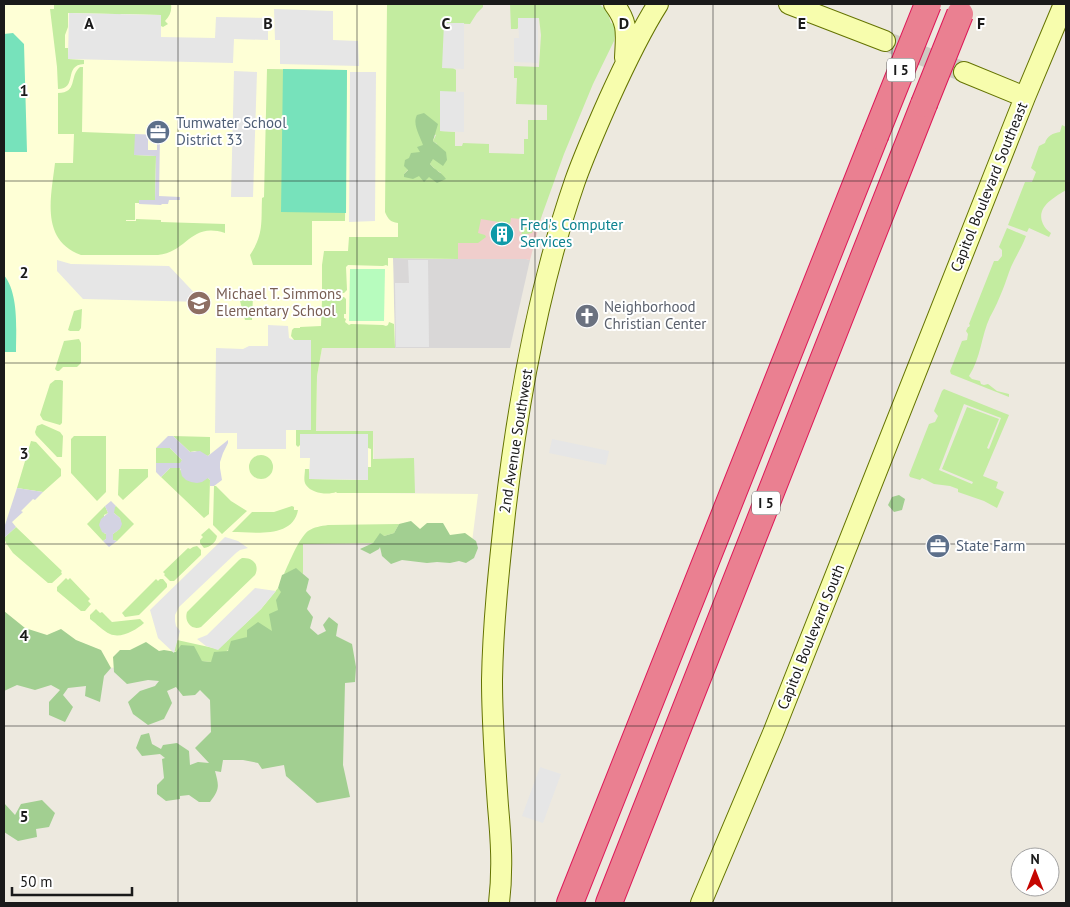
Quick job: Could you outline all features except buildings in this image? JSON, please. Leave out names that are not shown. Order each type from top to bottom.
[{"type":"highway","name":"I 5","points":[[570,903],[928,4]]},
{"type":"highway","name":"I 5","points":[[609,903],[962,9]]},
{"type":"street","points":[[614,4],[621,13],[625,23],[624,65]]},
{"type":"street","name":"2nd Avenue Southwest","points":[[499,903],[502,877],[502,849],[493,724],[492,670],[499,560],[514,442],[534,331],[557,240],[575,182],[591,139],[624,65],[658,4]]},
{"type":"street","points":[[789,4],[885,41]]},
{"type":"street","name":"Capitol Boulevard Southeast","points":[[916,370],[1064,4]]},
{"type":"street","points":[[964,72],[1025,97]]},
{"type":"street","name":"Capitol Boulevard South","points":[[701,903],[773,733],[916,370]]},
{"type":"shaded area","name":"Michael T. Simmons Elementary School","points":[[4,4],[412,4],[454,259],[393,258],[395,348],[322,348],[317,376],[316,431],[373,431],[374,493],[478,494],[472,542],[303,544],[302,667],[4,668]]},
{"type":"shaded area","points":[[274,9],[333,11],[333,40],[358,41],[359,66],[280,64],[280,40],[275,40]]},
{"type":"shaded area","points":[[69,13],[161,15],[161,37],[215,38],[216,17],[268,18],[268,40],[234,39],[233,63],[68,59]]},
{"type":"shaded area","points":[[518,18],[538,18],[538,63],[514,62],[514,38],[519,38]]},
{"type":"shaded area","points":[[444,23],[464,23],[464,69],[442,68]]},
{"type":"shaded area","points":[[234,71],[257,72],[253,197],[231,197]]},
{"type":"shaded area","points":[[350,72],[376,72],[375,221],[349,222]]},
{"type":"shaded area","points":[[440,91],[464,92],[464,132],[440,131]]},
{"type":"shaded area","points":[[135,134],[160,135],[159,196],[180,197],[180,200],[169,200],[168,204],[161,205],[139,204],[139,200],[155,200],[156,156],[134,155]],"holes":[[[148,135],[157,135],[157,150],[148,150]]]},
{"type":"shaded area","points":[[543,211],[530,260],[454,259],[454,213]]},
{"type":"shaded area","points":[[393,258],[530,260],[510,348],[395,348]]},
{"type":"shaded area","points":[[57,260],[71,264],[169,266],[203,302],[83,299],[57,271]]},
{"type":"shaded area","points":[[408,260],[428,260],[429,347],[396,347],[395,283],[409,283]]},
{"type":"shaded area","points":[[268,325],[288,326],[289,338],[294,340],[311,340],[311,430],[286,430],[286,449],[237,449],[237,433],[215,433],[216,348],[243,349],[249,346],[268,346]]},
{"type":"shaded area","points":[[300,434],[368,434],[368,480],[309,479],[310,458],[300,458]]},
{"type":"shaded area","points":[[168,436],[173,436],[190,452],[200,451],[208,456],[228,440],[220,462],[222,480],[214,486],[210,486],[208,478],[202,482],[191,482],[182,476],[180,468],[170,468],[161,477],[156,472],[156,463],[180,463],[182,460],[170,448],[156,448]]},
{"type":"shaded area","points":[[552,439],[609,451],[606,465],[549,453]]},
{"type":"shaded area","points":[[17,488],[43,492],[21,511],[23,512],[12,522],[16,527],[4,538],[4,528]]},
{"type":"shaded area","points":[[111,501],[116,506],[114,513],[120,518],[122,524],[120,529],[113,534],[113,540],[117,541],[109,547],[103,541],[106,539],[106,534],[102,532],[99,525],[101,519],[108,513],[105,506]]},
{"type":"shaded area","points":[[225,537],[238,541],[248,548],[236,553],[179,607],[175,615],[175,621],[180,631],[174,653],[158,638],[150,610]]},
{"type":"shaded area","points":[[255,588],[276,591],[261,609],[218,650],[206,646],[197,639],[207,635]]},
{"type":"shaded area","points":[[540,767],[561,774],[543,823],[522,816]]},
{"type":"green space","points":[[54,4],[171,4],[171,9],[165,21],[168,24],[163,27],[161,26],[161,15],[121,14],[115,26],[115,14],[68,13],[65,48],[68,48],[68,59],[84,60],[84,64],[74,68],[68,85],[58,89],[50,9],[54,9]]},
{"type":"green space","points":[[387,4],[483,4],[483,7],[470,24],[444,23],[453,68],[456,70],[456,92],[440,92],[440,131],[455,132],[455,146],[462,146],[463,143],[489,144],[489,153],[524,154],[524,139],[528,139],[528,120],[547,120],[547,105],[516,104],[517,78],[514,78],[514,66],[539,67],[541,35],[539,18],[518,18],[518,28],[511,29],[510,4],[599,4],[610,14],[611,23],[614,24],[614,41],[593,84],[564,154],[537,229],[533,229],[532,233],[521,235],[522,232],[519,231],[520,219],[511,218],[510,224],[481,219],[478,233],[486,237],[478,243],[458,243],[458,259],[388,258],[388,266],[348,265],[346,267],[347,290],[344,293],[325,293],[322,290],[324,251],[348,251],[349,237],[398,237],[398,223],[390,220],[385,212]],"holes":[[[417,128],[436,135],[433,141],[437,144],[430,164],[441,173],[429,177],[404,174],[410,168],[424,145]]]},
{"type":"green space","points":[[13,33],[24,44],[27,152],[4,152],[4,34]]},
{"type":"green space","points":[[80,67],[83,67],[82,132],[135,134],[135,155],[156,156],[155,200],[139,200],[139,203],[135,203],[135,220],[126,221],[136,221],[136,219],[161,220],[161,222],[225,224],[225,233],[204,231],[196,234],[176,249],[158,255],[81,255],[68,248],[59,239],[51,216],[55,163],[73,163],[74,134],[58,134],[58,93],[64,92],[71,87]]},
{"type":"green space","points":[[267,69],[347,70],[345,221],[312,221],[312,265],[253,265],[250,255],[260,234],[262,198],[264,197]]},
{"type":"green space","points":[[283,69],[347,70],[346,213],[281,212]]},
{"type":"green space","points":[[424,113],[438,124],[433,141],[446,152],[447,160],[443,166],[433,159],[430,164],[446,179],[437,183],[429,177],[424,182],[419,176],[413,179],[404,177],[408,170],[404,166],[405,160],[409,158],[411,153],[420,152],[417,147],[423,145],[415,122],[417,115]]},
{"type":"green space","points":[[1062,125],[1066,127],[1066,190],[1047,203],[1042,212],[1043,224],[1051,233],[1049,237],[1029,228],[1027,232],[1008,225],[1025,182],[1032,182],[1036,172],[1031,168],[1039,146],[1045,143],[1051,135],[1060,132]]},
{"type":"green space","points":[[1007,228],[1026,236],[987,324],[976,362],[969,376],[980,381],[981,384],[988,384],[997,391],[1009,394],[1009,397],[951,374],[950,371],[962,341],[967,340],[968,334],[966,331],[994,261],[998,261],[1002,256],[1002,250],[999,247]]},
{"type":"green space","points":[[350,269],[385,269],[384,321],[349,321]]},
{"type":"green space","points":[[4,275],[9,283],[14,302],[16,352],[4,352]]},
{"type":"green space","points":[[240,296],[253,296],[252,320],[245,320]]},
{"type":"green space","points":[[325,297],[344,297],[346,299],[346,314],[344,314],[344,318],[346,319],[345,322],[349,325],[386,326],[389,322],[394,324],[395,348],[322,348],[317,376],[316,431],[373,431],[373,459],[414,458],[415,493],[325,493],[312,490],[305,483],[305,469],[309,469],[310,479],[368,480],[368,467],[371,467],[371,449],[368,448],[368,434],[300,434],[300,445],[298,447],[296,445],[296,430],[311,430],[311,361],[296,361],[311,341],[294,340],[291,336],[292,330],[300,327],[321,326],[322,300]]},
{"type":"green space","points":[[82,309],[81,328],[79,331],[68,330],[74,311]]},
{"type":"green space","points":[[79,339],[81,343],[81,363],[77,367],[63,367],[57,371],[55,369],[64,341]]},
{"type":"green space","points":[[55,380],[63,381],[62,423],[60,425],[43,420],[40,415],[50,384]]},
{"type":"green space","points":[[944,389],[1009,415],[983,476],[998,482],[996,488],[1004,492],[997,508],[984,501],[958,492],[958,489],[950,486],[934,484],[922,478],[920,480],[909,475],[929,424],[935,422],[938,416],[934,411]],"holes":[[[964,404],[1001,418],[989,449],[987,448],[999,419],[967,407],[942,469],[973,482],[972,484],[939,470]]]},
{"type":"green space","points":[[42,424],[60,432],[63,436],[62,457],[57,457],[36,435],[37,426]]},
{"type":"green space","points":[[74,436],[106,436],[106,492],[97,501],[71,473],[71,439]]},
{"type":"green space","points":[[173,436],[210,437],[210,454],[208,456],[195,451],[190,452]]},
{"type":"green space","points":[[31,441],[36,442],[61,469],[61,476],[43,492],[17,488]]},
{"type":"green space","points":[[156,448],[170,448],[182,460],[181,463],[156,463]]},
{"type":"green space","points":[[261,455],[269,459],[273,467],[269,475],[261,479],[253,475],[249,467],[253,459]]},
{"type":"green space","points":[[170,468],[180,468],[180,470],[210,480],[209,514],[204,518],[161,477]]},
{"type":"green space","points":[[119,469],[148,469],[148,477],[123,500],[118,495]]},
{"type":"green space","points":[[214,486],[231,501],[247,511],[222,534],[213,525]]},
{"type":"green space","points":[[899,495],[905,499],[902,510],[894,512],[888,505],[892,497]]},
{"type":"green space","points":[[105,506],[108,513],[104,515],[106,539],[103,541],[87,524]]},
{"type":"green space","points":[[116,506],[134,524],[117,541],[113,540],[113,534],[118,531],[120,525],[120,518],[114,513],[114,507]]},
{"type":"green space","points":[[292,506],[294,510],[298,510],[295,519],[289,526],[280,530],[261,533],[232,532],[252,512],[274,512]]},
{"type":"green space","points":[[411,521],[420,529],[427,523],[443,523],[450,535],[465,533],[476,541],[478,548],[474,558],[466,563],[459,561],[427,563],[402,560],[391,564],[382,556],[380,547],[370,554],[360,549],[373,543],[380,533],[384,536],[394,533],[399,524]]},
{"type":"green space","points":[[399,524],[394,533],[384,536],[373,543],[303,544],[303,574],[296,569],[284,574],[294,551],[308,531],[328,525]]},
{"type":"green space","points":[[16,527],[62,571],[62,574],[52,583],[48,583],[13,553],[6,543],[4,538]]},
{"type":"green space","points":[[209,528],[217,536],[212,544],[204,548],[200,543],[203,537],[201,535]]},
{"type":"green space","points":[[197,546],[201,550],[201,555],[174,581],[170,581],[163,572],[188,548]]},
{"type":"green space","points":[[242,558],[255,562],[257,568],[255,575],[201,627],[194,628],[191,626],[187,622],[187,612]]},
{"type":"green space","points":[[296,568],[309,579],[306,591],[311,597],[307,609],[313,617],[310,628],[318,635],[326,631],[323,625],[329,617],[338,624],[336,636],[352,644],[356,667],[355,682],[345,683],[343,765],[350,797],[317,803],[286,776],[284,765],[262,769],[258,763],[243,760],[223,760],[221,772],[215,771],[218,787],[216,794],[210,802],[199,802],[189,795],[180,796],[180,799],[166,801],[157,794],[157,785],[164,778],[162,759],[165,758],[160,754],[142,756],[136,748],[141,735],[149,733],[152,744],[161,749],[163,745],[177,743],[189,751],[190,765],[198,762],[209,763],[195,748],[211,732],[210,700],[200,690],[195,695],[183,696],[176,687],[167,691],[172,703],[164,719],[148,725],[133,714],[128,702],[140,691],[155,686],[159,681],[148,680],[127,684],[114,672],[113,657],[120,650],[130,650],[146,642],[159,651],[176,652],[181,645],[194,646],[202,661],[211,662],[214,652],[228,651],[231,641],[247,637],[247,630],[258,622],[272,631],[269,614],[278,610],[276,600],[281,592],[278,588],[282,575]]},
{"type":"green space","points":[[66,578],[68,580],[70,578],[90,599],[88,601],[91,604],[85,611],[81,611],[57,591],[57,587]]},
{"type":"green space","points":[[156,579],[158,581],[163,579],[167,587],[139,615],[125,617],[122,613]]},
{"type":"green space","points":[[278,588],[282,592],[272,632],[247,637],[211,662],[202,661],[174,651],[177,640],[218,649],[261,609]]},
{"type":"green space","points":[[96,609],[112,622],[140,619],[144,623],[123,635],[110,634],[90,619],[90,615]]},
{"type":"green space","points":[[4,611],[25,628],[47,635],[61,629],[76,640],[101,650],[111,668],[104,676],[100,702],[85,696],[86,686],[68,688],[63,695],[73,707],[65,722],[49,715],[49,702],[60,690],[51,685],[35,690],[17,685],[4,691]]},
{"type":"green space","points":[[42,800],[55,813],[49,827],[36,829],[37,837],[18,841],[4,832],[4,803],[15,815],[21,804]]},
{"type":"tunnel","points":[[885,41],[964,72]]},
{"type":"place","name":"Tumwater School District 33","points":[[158,132]]},
{"type":"place","name":"Fred's Computer Services","points":[[502,234]]},
{"type":"place","name":"Michael T. Simmons Elementary School","points":[[199,303]]},
{"type":"place","name":"Neighborhood Christian Center","points":[[587,316]]},
{"type":"place","name":"State Farm","points":[[938,546]]}]
